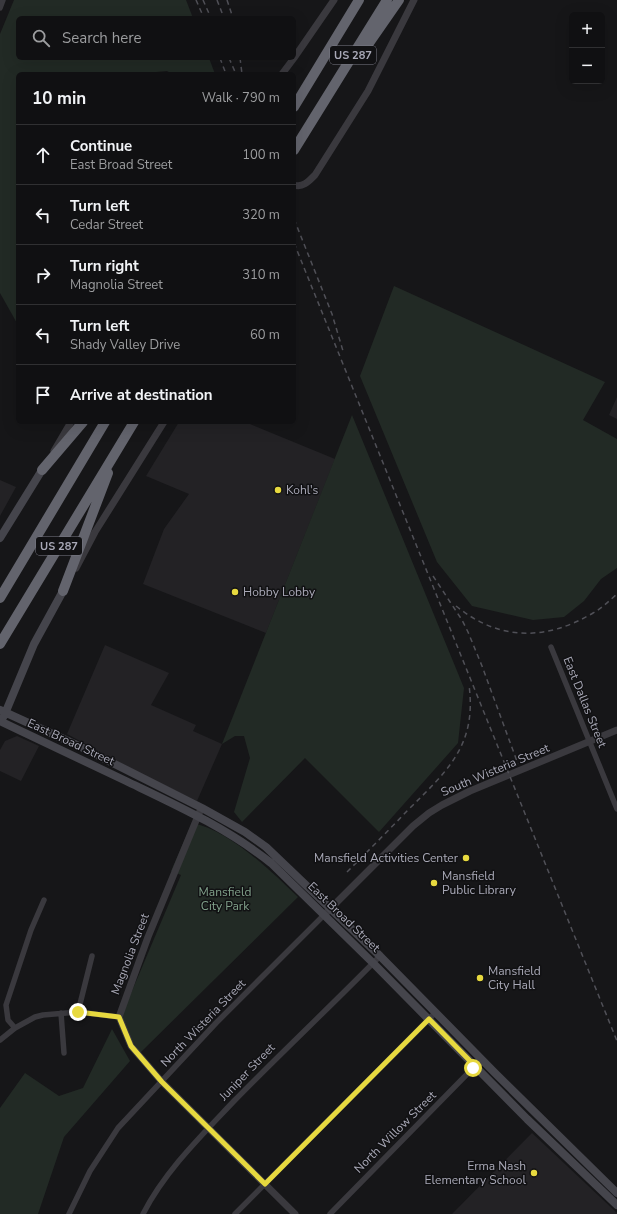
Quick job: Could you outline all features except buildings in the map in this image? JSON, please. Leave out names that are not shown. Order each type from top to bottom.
[{"type":"highway","name":"US 287","points":[[296,104],[358,0]]},
{"type":"highway","name":"US 287","points":[[296,147],[387,0]]},
{"type":"highway","points":[[318,110],[331,99],[399,0]]},
{"type":"highway","points":[[42,470],[81,424]]},
{"type":"highway","name":"US 287","points":[[0,598],[104,424]]},
{"type":"highway","name":"US 287","points":[[0,644],[133,424]]},
{"type":"highway","points":[[63,591],[118,449]]},
{"type":"main road","points":[[0,538],[42,470]]},
{"type":"main road","points":[[0,722],[3,711],[12,696],[34,644],[63,591]]},
{"type":"main road","points":[[12,696],[16,711],[32,724]]},
{"type":"main road","name":"East Broad Street","points":[[3,711],[81,747],[202,808],[245,832],[278,857],[380,956],[435,1013],[615,1191]]},
{"type":"main road","name":"East Broad Street","points":[[0,722],[198,816],[238,839],[271,863],[617,1205]]},
{"type":"main road","points":[[76,757],[81,747]]},
{"type":"main road","points":[[154,794],[157,786]]},
{"type":"main road","points":[[238,839],[245,832]]},
{"type":"main road","points":[[271,863],[278,857]]},
{"type":"main road","points":[[575,1165],[582,1159]]},
{"type":"main road","points":[[607,1196],[615,1191]]},
{"type":"street","points":[[0,8],[3,0]]},
{"type":"street","points":[[296,55],[334,0]]},
{"type":"street","points":[[296,186],[303,185],[315,175],[368,91],[414,0]]},
{"type":"street","points":[[284,72],[292,60]]},
{"type":"street","points":[[42,470],[70,424]]},
{"type":"street","points":[[63,591],[96,532],[163,424]]},
{"type":"street","name":"East Dallas Street","points":[[551,647],[617,809]]},
{"type":"street","name":"South Wisteria Street","points":[[324,915],[413,826],[429,813],[470,791],[617,730]]},
{"type":"street","name":"Magnolia Street","points":[[119,1017],[148,937],[202,808]]},
{"type":"street","points":[[15,1028],[8,1020],[6,1005],[44,900]]},
{"type":"street","name":"North Wisteria Street","points":[[69,1214],[90,1171],[118,1128],[216,1023],[324,915]]},
{"type":"street","points":[[78,1012],[92,956]]},
{"type":"street","name":"Juniper Street","points":[[143,1214],[150,1199],[167,1174],[208,1128],[283,1051],[380,956]]},
{"type":"street","points":[[0,1040],[15,1028],[35,1017],[78,1012],[119,1017],[131,1046],[162,1082],[296,1214]]},
{"type":"street","points":[[61,1013],[64,1053]]},
{"type":"street","points":[[235,1214],[435,1013]]},
{"type":"street","name":"North Willow Street","points":[[330,1214],[482,1059]]},
{"type":"shaded area","points":[[617,397],[617,419],[609,415]]},
{"type":"shaded area","points":[[178,424],[250,424],[335,459],[266,633],[143,584],[164,529],[189,494],[146,476]]},
{"type":"shaded area","points":[[0,480],[16,487],[0,516]]},
{"type":"shaded area","points":[[105,645],[169,673],[151,705],[196,725],[193,731],[222,744],[197,801],[145,776],[67,734]]},
{"type":"shaded area","points":[[17,736],[39,746],[21,781],[0,771],[0,750],[5,741]]},
{"type":"shaded area","name":"Erma Nash Elementary School","points":[[532,1133],[617,1213],[617,1214],[452,1214]]},
{"type":"green space","points":[[14,0],[186,0],[192,16],[16,16],[16,60],[210,60],[214,72],[16,72],[16,321],[0,293],[0,34]]},
{"type":"green space","points":[[394,286],[605,382],[583,420],[617,439],[617,568],[601,579],[584,601],[564,617],[533,620],[472,606],[437,562],[360,376]]},
{"type":"green space","points":[[352,415],[464,688],[458,743],[379,832],[305,758],[242,822],[234,812],[250,758],[244,736],[235,736],[222,744]]},
{"type":"green space","name":"Mansfield City Park","points":[[192,823],[206,827],[235,843],[275,875],[298,897],[140,1053],[127,1033],[121,1017],[181,875],[171,871]]},
{"type":"green space","points":[[112,1029],[130,1061],[64,1137],[38,1214],[0,1214],[0,1108],[25,1073],[59,1096],[83,1088]]},
{"type":"railway","points":[[196,0],[203,16]]},
{"type":"railway","points":[[203,0],[210,16]]},
{"type":"railway","points":[[217,0],[223,16]]},
{"type":"railway","points":[[227,0],[232,16]]},
{"type":"railway","points":[[221,60],[225,72]]},
{"type":"railway","points":[[230,60],[235,72]]},
{"type":"railway","points":[[240,60],[242,72]]},
{"type":"railway","points":[[296,224],[332,314],[343,351]]},
{"type":"railway","points":[[296,248],[617,1041]]},
{"type":"railway","points":[[433,576],[462,620],[468,632],[518,764]]},
{"type":"railway","points":[[456,606],[489,626],[506,631],[523,633],[540,632],[558,629],[575,622],[596,611],[617,594]]},
{"type":"railway","points":[[347,872],[435,783],[456,756],[468,725],[470,706],[469,685]]},
{"type":"place","name":"Kohl's","points":[[278,490]]},
{"type":"place","name":"Hobby Lobby","points":[[235,592]]},
{"type":"place","name":"Mansfield Activities Center","points":[[466,858]]},
{"type":"place","name":"Mansfield Public Library","points":[[434,883]]},
{"type":"place","name":"Mansfield City Hall","points":[[480,978]]},
{"type":"place","name":"Erma Nash Elementary School","points":[[534,1173]]},
{"type":"route","points":[[78,1012],[119,1017],[131,1046],[162,1082],[265,1184],[429,1019],[475,1066],[473,1068]]}]
